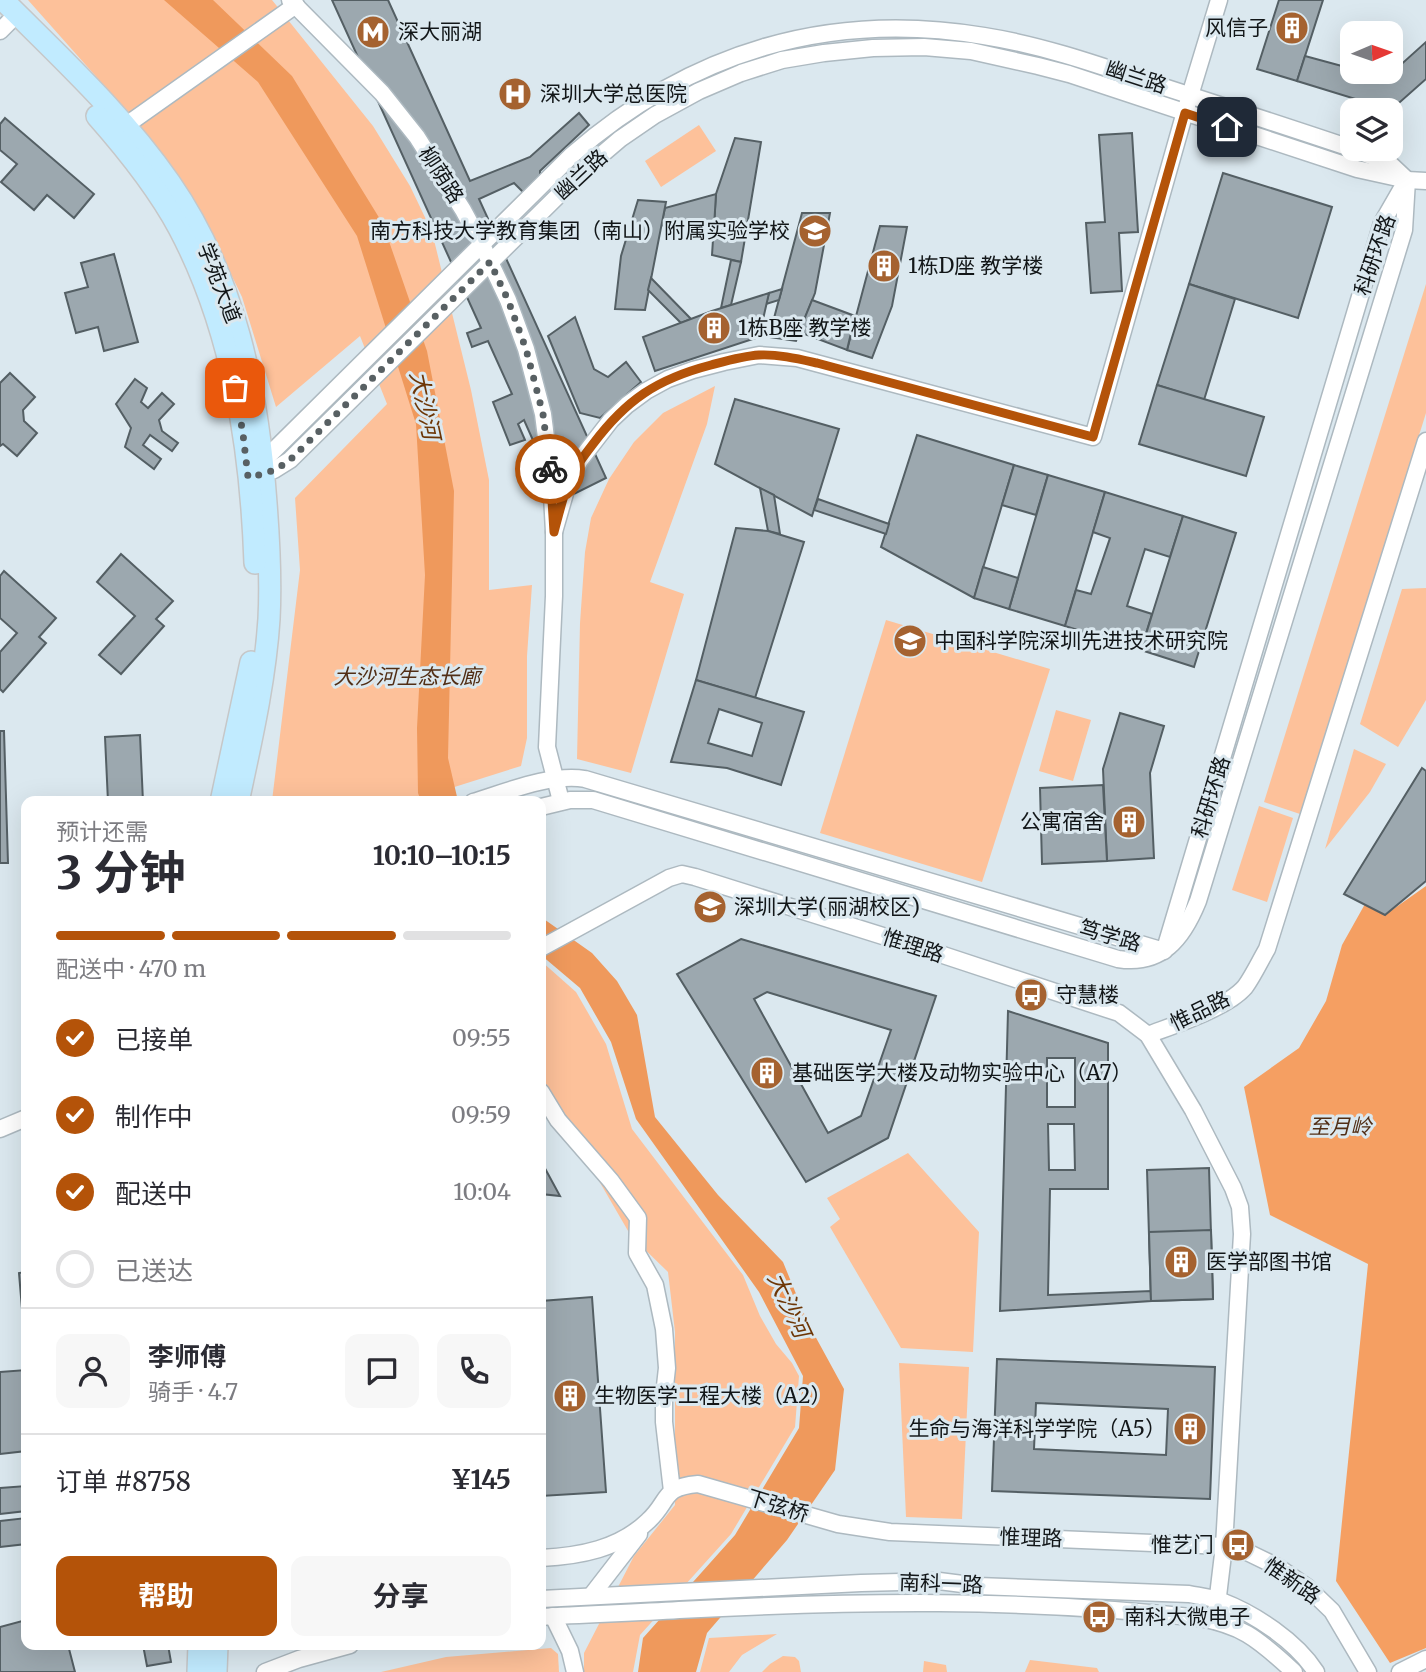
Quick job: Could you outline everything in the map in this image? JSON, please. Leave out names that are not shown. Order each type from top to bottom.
[{"type":"main road","name":"学苑大道","points":[[5,17],[125,125],[150,155],[190,214],[219,272],[230,304],[254,400],[258,471],[253,646],[222,796]]},
{"type":"main road","name":"学苑大道","points":[[5,17],[90,108],[137,164],[178,226],[197,266],[223,337],[238,406],[258,471],[269,544],[269,620],[258,711],[239,796]]},
{"type":"street","points":[[554,532],[568,483],[580,460],[611,420],[627,405],[668,379],[693,370],[759,355],[797,358],[1093,437],[1219,0]]},
{"type":"street","points":[[125,125],[292,5]]},
{"type":"street","name":"柳荫路","points":[[292,5],[383,93],[417,137],[482,245],[508,300],[526,349],[543,414],[551,477],[554,596],[547,747],[561,802]]},
{"type":"street","name":"幽兰路","points":[[258,471],[572,155],[642,102],[695,73],[752,49],[782,41],[868,29],[962,32],[999,38],[1054,52],[1340,145]]},
{"type":"street","name":"幽兰路","points":[[258,471],[282,466],[290,460],[586,168],[637,127],[675,103],[718,82],[782,60],[873,48],[924,47],[971,51],[1069,74],[1357,169],[1407,180]]},
{"type":"street","name":"幽兰路","points":[[1384,161],[1407,180]]},
{"type":"street","points":[[1407,180],[1426,181]]},
{"type":"street","name":"科研环路","points":[[1164,951],[1185,929],[1198,901],[1404,230],[1407,180]]},
{"type":"street","name":"科研环路","points":[[1164,951],[1382,223],[1407,180]]},
{"type":"street","name":"惟品路","points":[[1214,1621],[1224,1546],[1242,1234],[1240,1207],[1193,1111],[1148,1035],[1198,1015],[1233,996],[1244,988],[1267,949],[1426,441]]},
{"type":"street","name":"笃学路","points":[[494,796],[555,779],[577,778],[1164,951]]},
{"type":"street","name":"笃学路","points":[[546,806],[586,799],[601,802],[1118,959],[1140,961],[1164,951]]},
{"type":"street","name":"惟理路","points":[[546,945],[669,878],[682,874],[1119,1013],[1148,1035]]},
{"type":"street","points":[[546,1100],[558,1120],[611,1181],[638,1218],[637,1253],[655,1285],[664,1329],[667,1368],[664,1422],[671,1491],[594,1596]]},
{"type":"street","points":[[0,1129],[21,1120]]},
{"type":"street","name":"下弦桥","points":[[671,1491],[684,1485],[698,1484],[838,1524]]},
{"type":"street","points":[[546,1558],[583,1554],[604,1548],[649,1521]]},
{"type":"street","name":"惟理路","points":[[838,1524],[890,1532],[1224,1546]]},
{"type":"street","name":"惟新路","points":[[1224,1546],[1258,1557],[1307,1587],[1332,1611],[1367,1672]]},
{"type":"street","name":"南科一路","points":[[546,1599],[939,1581],[978,1586],[1189,1594],[1218,1600],[1246,1612],[1291,1644],[1316,1672]]},
{"type":"street","name":"南科一路","points":[[547,1617],[861,1602],[1084,1607],[1181,1615],[1214,1621],[1246,1634],[1294,1672]]},
{"type":"street","points":[[547,1617],[570,1651],[575,1672]]},
{"type":"street","points":[[265,1672],[332,1650]]},
{"type":"street","points":[[1400,1672],[1426,1659]]},
{"type":"green space","name":"大沙河生态长廊","points":[[28,0],[272,0],[373,126],[410,186],[432,232],[471,390],[489,480],[489,590],[532,585],[527,656],[527,738],[521,766],[426,796],[273,796],[300,570],[295,498],[387,404],[360,336],[276,407],[242,297],[214,239],[116,99]]},
{"type":"green space","points":[[699,125],[716,151],[661,187],[645,161]]},
{"type":"green space","points":[[1426,284],[1426,413],[1300,814],[1264,802]]},
{"type":"green space","points":[[715,386],[707,424],[650,582],[684,594],[631,773],[577,759],[580,623],[585,552],[591,518],[609,479],[634,442],[663,413]]},
{"type":"green space","points":[[1426,588],[1426,700],[1398,747],[1360,724],[1402,589]]},
{"type":"green space","points":[[886,620],[1050,669],[982,882],[820,833]]},
{"type":"green space","points":[[1056,710],[1091,720],[1073,781],[1039,771]]},
{"type":"green space","points":[[1354,749],[1386,764],[1370,792],[1325,849]]},
{"type":"green space","points":[[1259,806],[1293,818],[1267,902],[1232,890]]},
{"type":"green space","name":"至月岭","points":[[1426,886],[1426,1648],[1390,1663],[1336,1581],[1368,1264],[1270,1215],[1244,1087],[1299,1048],[1326,1001],[1342,945],[1365,904],[1385,915]]},
{"type":"green space","points":[[546,965],[576,992],[606,1044],[632,1129],[743,1275],[760,1316],[799,1376],[795,1427],[731,1534],[640,1635],[633,1672],[584,1672],[584,1653],[634,1556],[675,1505],[675,1332],[668,1272],[631,1236],[546,1090]]},
{"type":"green space","points":[[908,1153],[979,1232],[973,1352],[901,1348],[830,1227],[840,1219],[827,1198]]},
{"type":"green space","points":[[899,1363],[969,1367],[962,1519],[906,1517]]},
{"type":"green space","points":[[777,1634],[742,1655],[729,1672],[700,1672],[709,1638]]},
{"type":"green space","points":[[551,1648],[558,1654],[559,1672],[381,1672],[446,1657]]},
{"type":"green space","points":[[783,1656],[795,1657],[799,1661],[801,1672],[762,1672],[770,1664]]},
{"type":"green space","points":[[1030,1660],[1097,1668],[1099,1672],[1025,1672]]},
{"type":"green space","points":[[924,1661],[946,1665],[947,1672],[923,1672]]},
{"type":"water","name":"大沙河","points":[[164,0],[213,0],[292,76],[383,224],[427,351],[454,491],[448,758],[457,796],[419,796],[418,793],[417,728],[425,575],[416,424],[357,236],[258,82]]},
{"type":"water","name":"大沙河","points":[[546,921],[592,953],[617,981],[637,1015],[655,1117],[718,1195],[783,1262],[808,1323],[844,1389],[835,1470],[787,1540],[707,1633],[696,1672],[638,1672],[643,1638],[735,1535],[799,1428],[803,1376],[759,1292],[636,1119],[611,1042],[580,988],[546,959]]},
{"type":"building","points":[[332,0],[388,0],[470,181],[530,157],[579,113],[589,125],[540,171],[540,175],[523,192],[514,183],[479,199],[606,478],[560,501],[524,420],[518,424],[525,440],[510,445],[493,402],[512,394],[488,341],[472,347],[467,333],[481,328]]},
{"type":"building","name":"风信子","points":[[1279,0],[1323,0],[1297,81],[1257,69]]},
{"type":"building","points":[[1426,42],[1426,79],[1403,99],[1352,98],[1297,81],[1305,56],[1340,65],[1340,84],[1404,84],[1404,62]]},
{"type":"building","points":[[5,118],[94,194],[74,218],[47,195],[34,210],[1,182],[17,164],[0,150],[0,124]]},
{"type":"building","points":[[1132,133],[1138,232],[1119,233],[1122,291],[1091,293],[1086,223],[1105,222],[1099,135]]},
{"type":"building","points":[[735,138],[761,142],[741,262],[712,255],[716,194]]},
{"type":"building","points":[[1223,173],[1332,207],[1298,318],[1189,284]]},
{"type":"building","points":[[716,194],[714,227],[674,221],[661,226],[665,208]]},
{"type":"building","points":[[638,200],[666,202],[645,310],[615,309],[621,256]]},
{"type":"building","points":[[802,213],[830,213],[815,293],[796,341],[769,337]]},
{"type":"building","name":"1栋D座 教学楼","points":[[880,226],[907,227],[892,306],[872,358],[847,350]]},
{"type":"building","points":[[114,254],[138,342],[104,351],[98,327],[76,333],[65,293],[88,287],[81,263]]},
{"type":"building","points":[[731,260],[741,262],[731,305],[721,308]]},
{"type":"building","points":[[651,278],[691,319],[681,323],[648,290]]},
{"type":"building","points":[[1189,284],[1235,299],[1204,400],[1157,385]]},
{"type":"building","points":[[782,289],[779,300],[766,304],[769,293]]},
{"type":"building","name":"1栋B座 教学楼","points":[[769,293],[759,337],[655,371],[643,337]]},
{"type":"building","points":[[812,300],[855,316],[847,350],[799,332]]},
{"type":"building","points":[[575,317],[594,369],[608,377],[626,362],[641,382],[600,418],[580,413],[548,336]]},
{"type":"building","points":[[774,318],[770,334],[766,331],[760,333],[763,320]]},
{"type":"building","points":[[10,373],[35,397],[23,410],[24,421],[37,433],[17,456],[3,444],[0,446],[0,383]]},
{"type":"building","points":[[135,379],[147,388],[141,402],[148,408],[162,393],[174,404],[159,420],[162,431],[178,443],[172,451],[150,435],[143,445],[161,459],[154,469],[125,447],[131,428],[116,404]]},
{"type":"building","points":[[1157,385],[1264,417],[1246,476],[1139,444]]},
{"type":"building","points":[[735,399],[839,429],[812,516],[715,464]]},
{"type":"building","points":[[917,435],[1014,465],[974,598],[881,547]]},
{"type":"building","points":[[1014,465],[1048,475],[1036,515],[1002,505]]},
{"type":"building","points":[[1048,475],[1105,492],[1065,626],[1009,609]]},
{"type":"building","points":[[760,488],[774,495],[780,534],[768,531]]},
{"type":"building","points":[[1105,492],[1183,516],[1170,557],[1145,549],[1127,606],[1152,614],[1141,650],[1065,626],[1076,590],[1091,594],[1110,538],[1093,532]]},
{"type":"building","points":[[818,499],[889,524],[886,534],[814,510]]},
{"type":"building","points":[[1183,516],[1236,533],[1194,667],[1141,650]]},
{"type":"building","points":[[736,528],[768,531],[804,542],[755,698],[696,680]]},
{"type":"building","points":[[121,554],[173,601],[156,619],[164,626],[121,674],[99,655],[135,616],[97,582]]},
{"type":"building","points":[[983,567],[1018,578],[1009,609],[974,598]]},
{"type":"building","points":[[4,571],[56,618],[39,637],[46,643],[3,692],[0,689],[0,652],[17,633],[0,618],[0,576]]},
{"type":"building","points":[[696,680],[804,712],[781,785],[727,768],[671,762]],"holes":[[[719,709],[762,723],[752,756],[708,743]]]},
{"type":"building","name":"公寓宿舍","points":[[1120,713],[1164,726],[1150,773],[1154,858],[1107,861],[1103,769]]},
{"type":"building","points":[[0,731],[4,731],[8,863],[0,863]]},
{"type":"building","points":[[140,735],[143,796],[108,796],[105,737]]},
{"type":"building","points":[[1422,768],[1426,771],[1426,881],[1385,915],[1344,894]]},
{"type":"building","points":[[1103,785],[1107,861],[1042,864],[1040,788]]},
{"type":"building","name":"基础医学大楼及动物实验中心（A7）","points":[[741,939],[936,996],[888,1138],[806,1182],[677,974]],"holes":[[[767,992],[891,1030],[861,1116],[828,1133],[754,999]]]},
{"type":"building","points":[[1008,1011],[1108,1043],[1108,1189],[1050,1189],[1048,1295],[1151,1291],[1151,1301],[1000,1311]],"holes":[[[1047,1058],[1075,1058],[1075,1107],[1047,1107]],[[1048,1124],[1074,1124],[1075,1170],[1049,1170]]]},
{"type":"building","name":"医学部图书馆","points":[[1209,1168],[1213,1299],[1151,1301],[1147,1170]]},
{"type":"building","points":[[546,1170],[560,1196],[546,1195]]},
{"type":"building","points":[[1211,1230],[1213,1299],[1151,1301],[1149,1232]]},
{"type":"building","name":"生物医学工程大楼（A2）","points":[[592,1297],[606,1492],[546,1496],[546,1301]]},
{"type":"building","name":"生命与海洋科学学院（A5）","points":[[997,1359],[1215,1367],[1210,1499],[992,1491]],"holes":[[[1036,1403],[1168,1409],[1166,1455],[1034,1449]]]},
{"type":"building","points":[[21,1370],[21,1452],[0,1454],[0,1372]]},
{"type":"building","points":[[21,1486],[21,1512],[0,1514],[0,1488]]},
{"type":"building","points":[[21,1519],[21,1545],[0,1547],[0,1521]]},
{"type":"building","points":[[21,1621],[21,1650],[69,1650],[75,1672],[0,1672],[0,1627]]},
{"type":"building","points":[[144,1650],[169,1650],[171,1662],[147,1666]]},
{"type":"way so far","points":[[235,388],[248,477],[274,470],[290,460],[490,262],[508,300],[526,349],[543,414],[550,469]]},
{"type":"place","name":"风信子","points":[[1292,28]]},
{"type":"place","name":"深大丽湖","points":[[373,32]]},
{"type":"place","name":"深圳大学总医院","points":[[515,94]]},
{"type":"place","name":"南方科技大学教育集团（南山）附属实验学校","points":[[815,231]]},
{"type":"place","name":"1栋D座 教学楼","points":[[884,266]]},
{"type":"place","name":"1栋B座 教学楼","points":[[714,328]]},
{"type":"place","name":"中国科学院深圳先进技术研究院","points":[[910,641]]},
{"type":"place","name":"公寓宿舍","points":[[1129,822]]},
{"type":"place","name":"深圳大学(丽湖校区)","points":[[710,907]]},
{"type":"place","name":"守慧楼","points":[[1031,995]]},
{"type":"place","name":"基础医学大楼及动物实验中心（A7）","points":[[767,1073]]},
{"type":"place","name":"医学部图书馆","points":[[1181,1262]]},
{"type":"place","name":"生物医学工程大楼（A2）","points":[[570,1396]]},
{"type":"place","name":"生命与海洋科学学院（A5）","points":[[1190,1429]]},
{"type":"place","name":"惟艺门","points":[[1238,1545]]},
{"type":"place","name":"南科大微电子","points":[[1099,1617]]},
{"type":"route","points":[[550,469],[554,532],[568,483],[580,460],[611,420],[627,405],[668,379],[693,370],[759,355],[797,358],[1093,437],[1185,113],[1227,127]]}]
